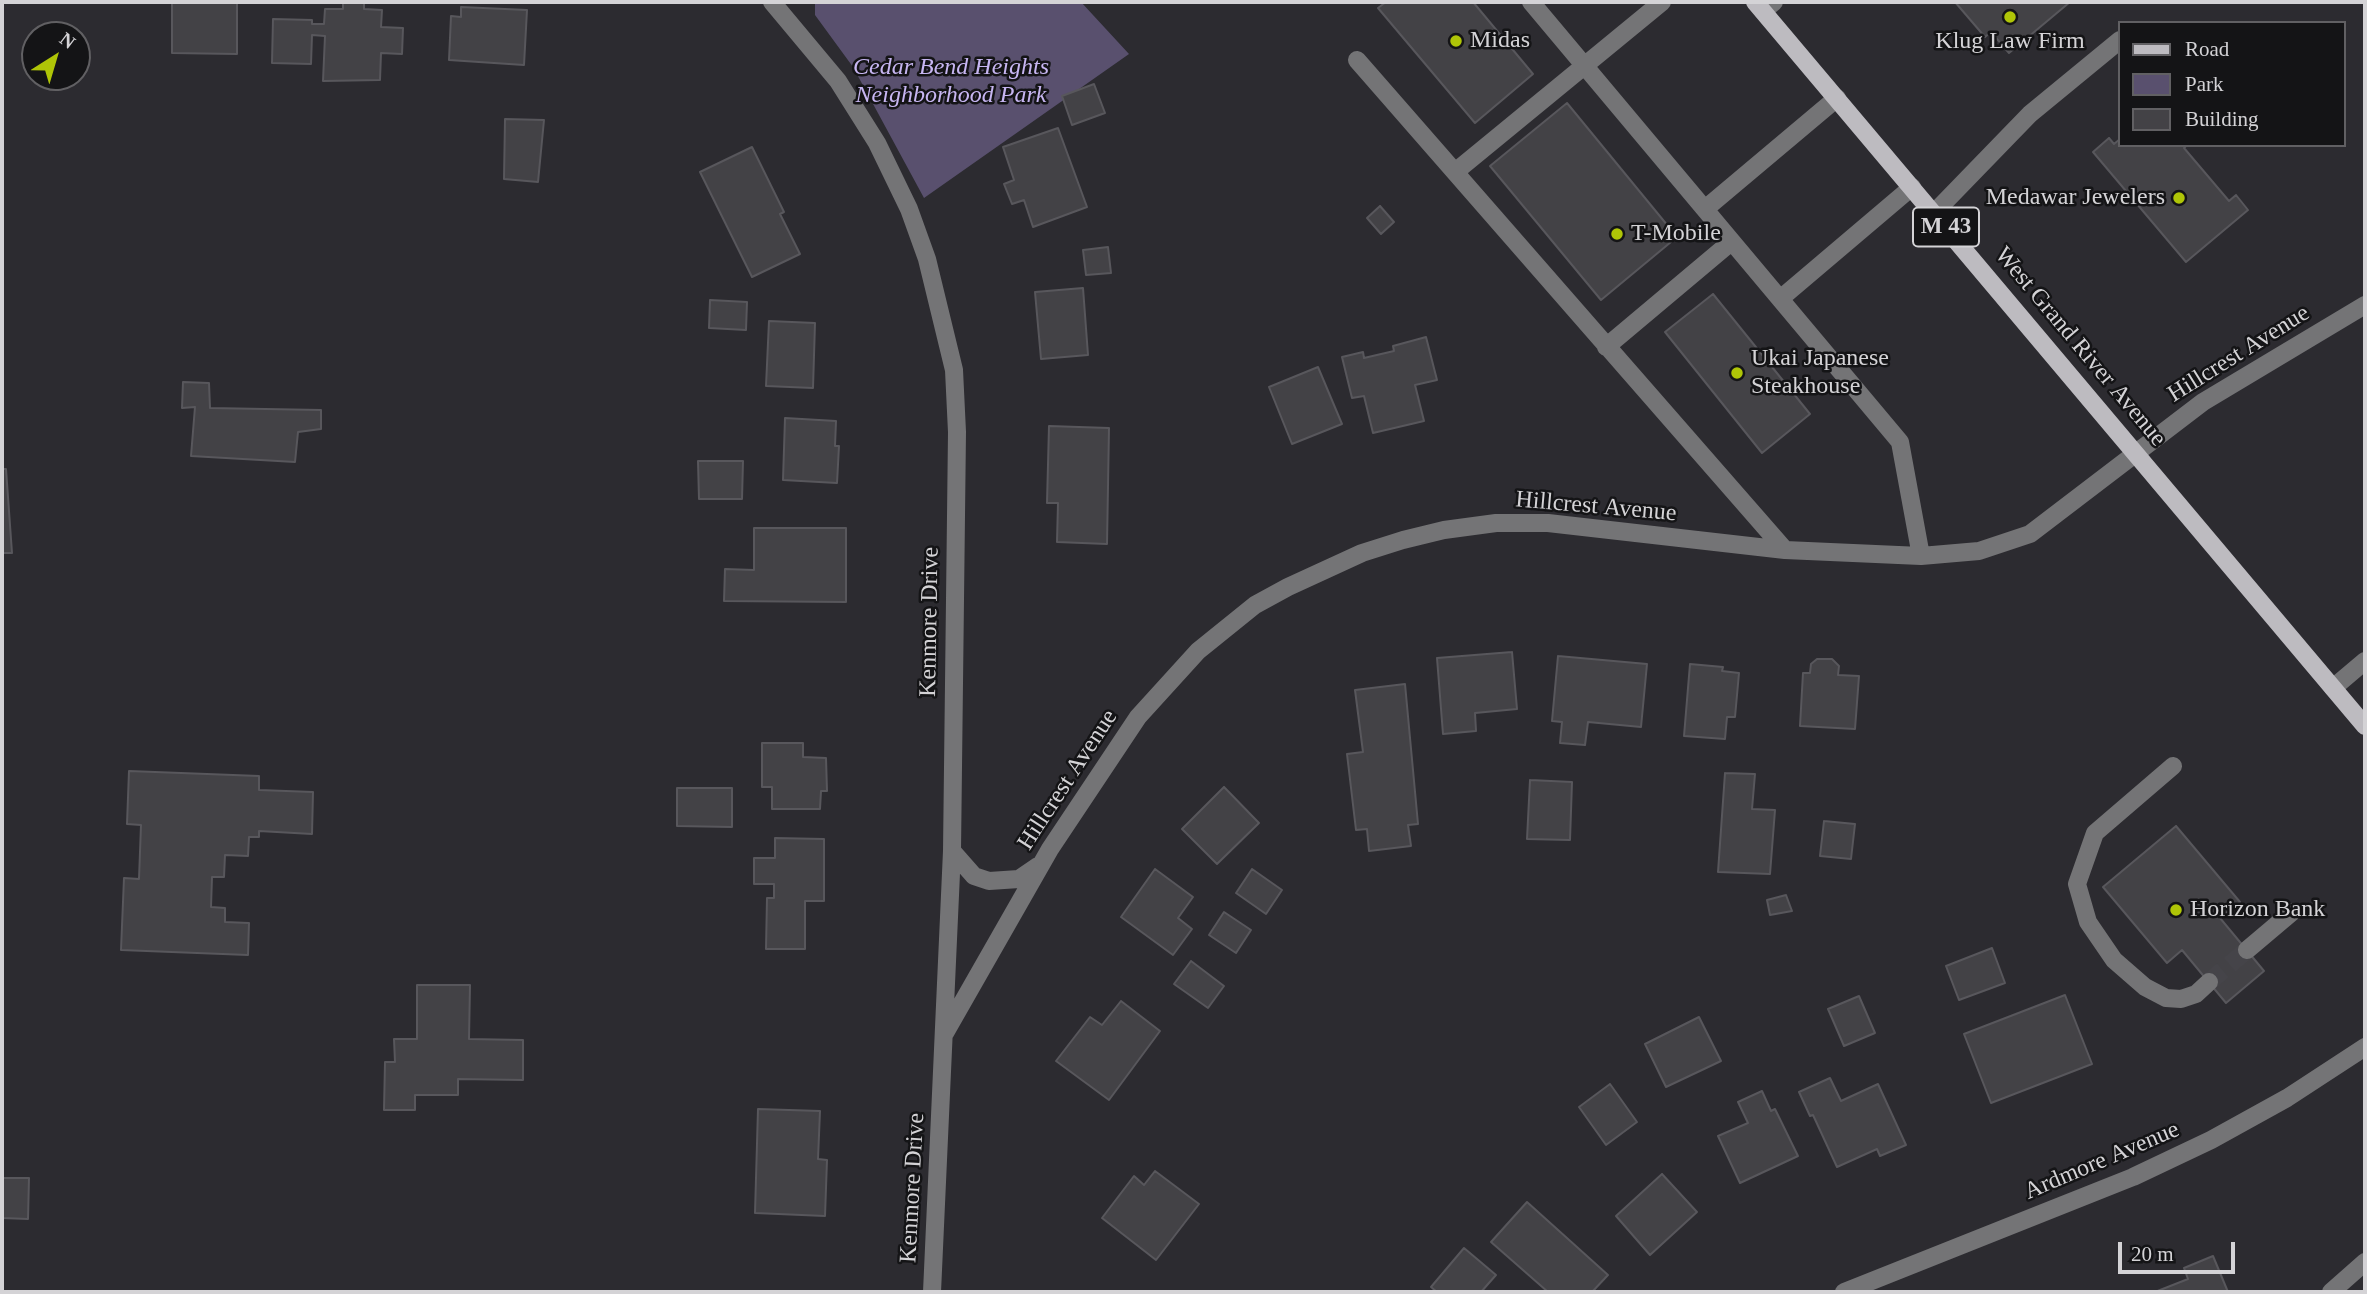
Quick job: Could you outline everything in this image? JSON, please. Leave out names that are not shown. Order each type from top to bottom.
[{"type":"main road","name":"West Grand River Avenue","points":[[1764,5],[1837,98],[2365,726]]},
{"type":"street","name":"Kenmore Drive","points":[[772,2],[838,81],[877,143],[909,209],[942,310],[954,370],[957,432],[952,852],[932,1292]]},
{"type":"street","points":[[1531,2],[1900,443],[1921,556]]},
{"type":"street","points":[[1455,172],[1662,2]]},
{"type":"street","points":[[1934,213],[2030,114],[2118,42]]},
{"type":"street","points":[[1357,60],[1784,550]]},
{"type":"street","points":[[1704,209],[1837,98]]},
{"type":"street","points":[[1780,299],[1912,187]]},
{"type":"street","points":[[1606,347],[1731,242]]},
{"type":"street","name":"Hillcrest Avenue","points":[[945,1033],[1050,849],[1138,717],[1198,651],[1255,605],[1324,569],[1362,553],[1444,530],[1496,523],[1549,523],[1784,550],[1921,556],[1979,551],[2030,534],[2203,402],[2365,305]]},
{"type":"street","points":[[2333,688],[2365,661]]},
{"type":"street","points":[[2173,766],[2095,834],[2077,884],[2088,922],[2114,960],[2145,987],[2166,998],[2181,999],[2196,993],[2209,982]]},
{"type":"street","points":[[952,852],[974,876],[1004,882],[1032,872],[1050,849]]},
{"type":"street","points":[[2247,950],[2292,912]]},
{"type":"street","name":"Ardmore Avenue","points":[[1844,1292],[2133,1177],[2211,1140],[2276,1104],[2365,1046]]},
{"type":"street","points":[[2331,1292],[2365,1262]]},
{"type":"green space","name":"Cedar Bend Heights Neighborhood Park","points":[[815,2],[1081,2],[1129,54],[924,198],[853,67],[815,15]]},
{"type":"building","points":[[172,2],[237,2],[237,54],[172,53]]},
{"type":"building","points":[[343,2],[364,3],[364,9],[382,10],[381,27],[403,28],[402,54],[381,53],[380,80],[323,81],[325,36],[312,35],[311,64],[272,63],[273,19],[312,20],[312,24],[324,24],[325,9],[343,9]]},
{"type":"building","name":"Midas","points":[[1386,2],[1473,2],[1533,74],[1475,123],[1378,8]]},
{"type":"building","name":"Klug Law Firm","points":[[1955,2],[2070,2],[2009,53],[1991,32],[1985,37]]},
{"type":"building","points":[[461,7],[527,10],[524,65],[449,60],[451,16],[461,17]]},
{"type":"building","points":[[1094,84],[1105,113],[1072,125],[1062,96]]},
{"type":"building","points":[[1567,103],[1677,237],[1601,300],[1490,166]]},
{"type":"building","points":[[505,119],[544,120],[538,182],[504,179]]},
{"type":"building","points":[[1058,128],[1087,207],[1033,227],[1024,200],[1012,204],[1004,184],[1014,180],[1003,147]]},
{"type":"building","name":"Medawar Jewelers","points":[[2109,138],[2114,144],[2118,141],[2118,147],[2185,147],[2229,201],[2236,195],[2248,210],[2186,262],[2093,152]]},
{"type":"building","points":[[752,147],[784,212],[780,214],[800,254],[752,277],[700,172]]},
{"type":"building","points":[[1380,206],[1394,222],[1381,234],[1367,218]]},
{"type":"building","points":[[1108,247],[1111,273],[1086,275],[1083,250]]},
{"type":"building","points":[[1083,288],[1088,355],[1041,359],[1035,292]]},
{"type":"building","name":"Ukai Japanese Steakhouse","points":[[1713,294],[1810,414],[1762,453],[1665,332]]},
{"type":"building","points":[[710,300],[747,302],[746,330],[709,328]]},
{"type":"building","points":[[769,321],[815,323],[813,388],[766,386]]},
{"type":"building","points":[[1426,337],[1437,380],[1415,385],[1424,421],[1373,433],[1364,396],[1352,398],[1342,357],[1363,352],[1364,358],[1394,351],[1393,346]]},
{"type":"building","points":[[1318,367],[1342,424],[1292,444],[1269,387]]},
{"type":"building","points":[[183,382],[209,383],[210,408],[321,410],[321,429],[298,432],[295,462],[191,456],[195,407],[182,408]]},
{"type":"building","points":[[785,418],[836,421],[835,446],[839,446],[837,483],[783,480]]},
{"type":"building","points":[[1049,426],[1109,428],[1107,544],[1057,542],[1058,503],[1047,503]]},
{"type":"building","points":[[698,461],[743,461],[742,499],[699,499]]},
{"type":"building","points":[[2,469],[6,469],[12,553],[2,553]]},
{"type":"building","points":[[754,528],[846,528],[846,602],[724,601],[725,569],[754,570]]},
{"type":"building","points":[[1512,652],[1517,709],[1475,713],[1476,731],[1443,734],[1437,658]]},
{"type":"building","points":[[1558,656],[1647,664],[1641,727],[1588,722],[1585,745],[1560,743],[1562,722],[1552,721]]},
{"type":"building","points":[[1817,659],[1832,659],[1839,666],[1838,675],[1859,676],[1855,729],[1800,726],[1803,673],[1810,673],[1811,664]]},
{"type":"building","points":[[1690,664],[1723,667],[1722,671],[1739,673],[1735,717],[1727,717],[1725,739],[1684,736]]},
{"type":"building","points":[[1405,684],[1418,824],[1408,825],[1411,846],[1369,851],[1367,829],[1356,830],[1347,754],[1363,752],[1355,690]]},
{"type":"building","points":[[762,743],[803,743],[803,757],[826,758],[827,791],[821,791],[820,809],[772,809],[772,787],[762,787]]},
{"type":"building","points":[[129,771],[259,776],[259,790],[313,792],[312,834],[259,831],[259,837],[249,837],[248,856],[225,855],[224,877],[212,877],[211,907],[225,908],[225,922],[249,923],[248,955],[121,950],[124,878],[139,879],[141,825],[127,824]]},
{"type":"building","points":[[1725,773],[1755,774],[1752,809],[1775,810],[1770,874],[1718,872]]},
{"type":"building","points":[[1530,780],[1572,782],[1570,840],[1527,839]]},
{"type":"building","points":[[1224,787],[1259,823],[1217,864],[1182,829]]},
{"type":"building","points":[[677,788],[732,788],[732,827],[677,826]]},
{"type":"building","points":[[1824,821],[1855,824],[1851,859],[1820,856]]},
{"type":"building","name":"Horizon Bank","points":[[2176,826],[2240,902],[2220,918],[2264,971],[2226,1003],[2182,950],[2167,963],[2103,887]]},
{"type":"building","points":[[775,838],[824,839],[824,901],[805,901],[805,949],[766,949],[767,898],[774,898],[774,884],[754,884],[754,858],[775,858]]},
{"type":"building","points":[[1155,869],[1193,897],[1178,918],[1192,929],[1173,955],[1121,917]]},
{"type":"building","points":[[1252,869],[1282,890],[1266,914],[1236,893]]},
{"type":"building","points":[[1786,895],[1792,911],[1770,915],[1767,900]]},
{"type":"building","points":[[1224,912],[1251,930],[1236,953],[1209,935]]},
{"type":"building","points":[[1992,948],[2005,983],[1959,1000],[1946,966]]},
{"type":"building","points":[[1191,961],[1224,986],[1208,1008],[1174,984]]},
{"type":"building","points":[[417,985],[470,985],[469,1039],[523,1040],[523,1080],[458,1079],[458,1095],[415,1095],[415,1110],[384,1110],[385,1062],[395,1062],[394,1039],[417,1039]]},
{"type":"building","points":[[2065,995],[2092,1064],[1991,1103],[1964,1034]]},
{"type":"building","points":[[1859,996],[1875,1033],[1844,1046],[1828,1009]]},
{"type":"building","points":[[1121,1001],[1160,1031],[1109,1100],[1056,1061],[1090,1017],[1102,1025]]},
{"type":"building","points":[[1699,1017],[1721,1061],[1666,1087],[1645,1044]]},
{"type":"building","points":[[1830,1078],[1841,1101],[1878,1084],[1906,1145],[1880,1156],[1877,1149],[1837,1167],[1799,1092]]},
{"type":"building","points":[[1610,1084],[1637,1122],[1606,1145],[1579,1107]]},
{"type":"building","points":[[1762,1091],[1771,1111],[1775,1109],[1798,1156],[1740,1183],[1718,1136],[1748,1123],[1738,1102]]},
{"type":"building","points":[[758,1109],[820,1111],[818,1159],[827,1160],[825,1216],[755,1213]]},
{"type":"building","points":[[1155,1171],[1199,1204],[1156,1260],[1102,1218],[1134,1176],[1144,1185]]},
{"type":"building","points":[[1662,1174],[1697,1212],[1650,1255],[1616,1216]]},
{"type":"building","points":[[2,1178],[29,1178],[28,1219],[2,1218]]},
{"type":"building","points":[[1527,1202],[1608,1275],[1592,1292],[1548,1292],[1491,1242]]},
{"type":"building","points":[[1464,1248],[1496,1275],[1481,1292],[1437,1292],[1431,1287]]},
{"type":"building","points":[[2213,1256],[2228,1292],[2155,1292],[2188,1279],[2184,1268]]},
{"type":"tunnel","points":[[2209,982],[2247,950]]},
{"type":"place","name":"Klug Law Firm","points":[[2010,17]]},
{"type":"place","name":"Midas","points":[[1456,41]]},
{"type":"place","name":"Medawar Jewelers","points":[[2179,198]]},
{"type":"place","name":"T-Mobile","points":[[1617,234]]},
{"type":"place","name":"Ukai Japanese Steakhouse","points":[[1737,373]]},
{"type":"place","name":"Horizon Bank","points":[[2176,910]]}]
